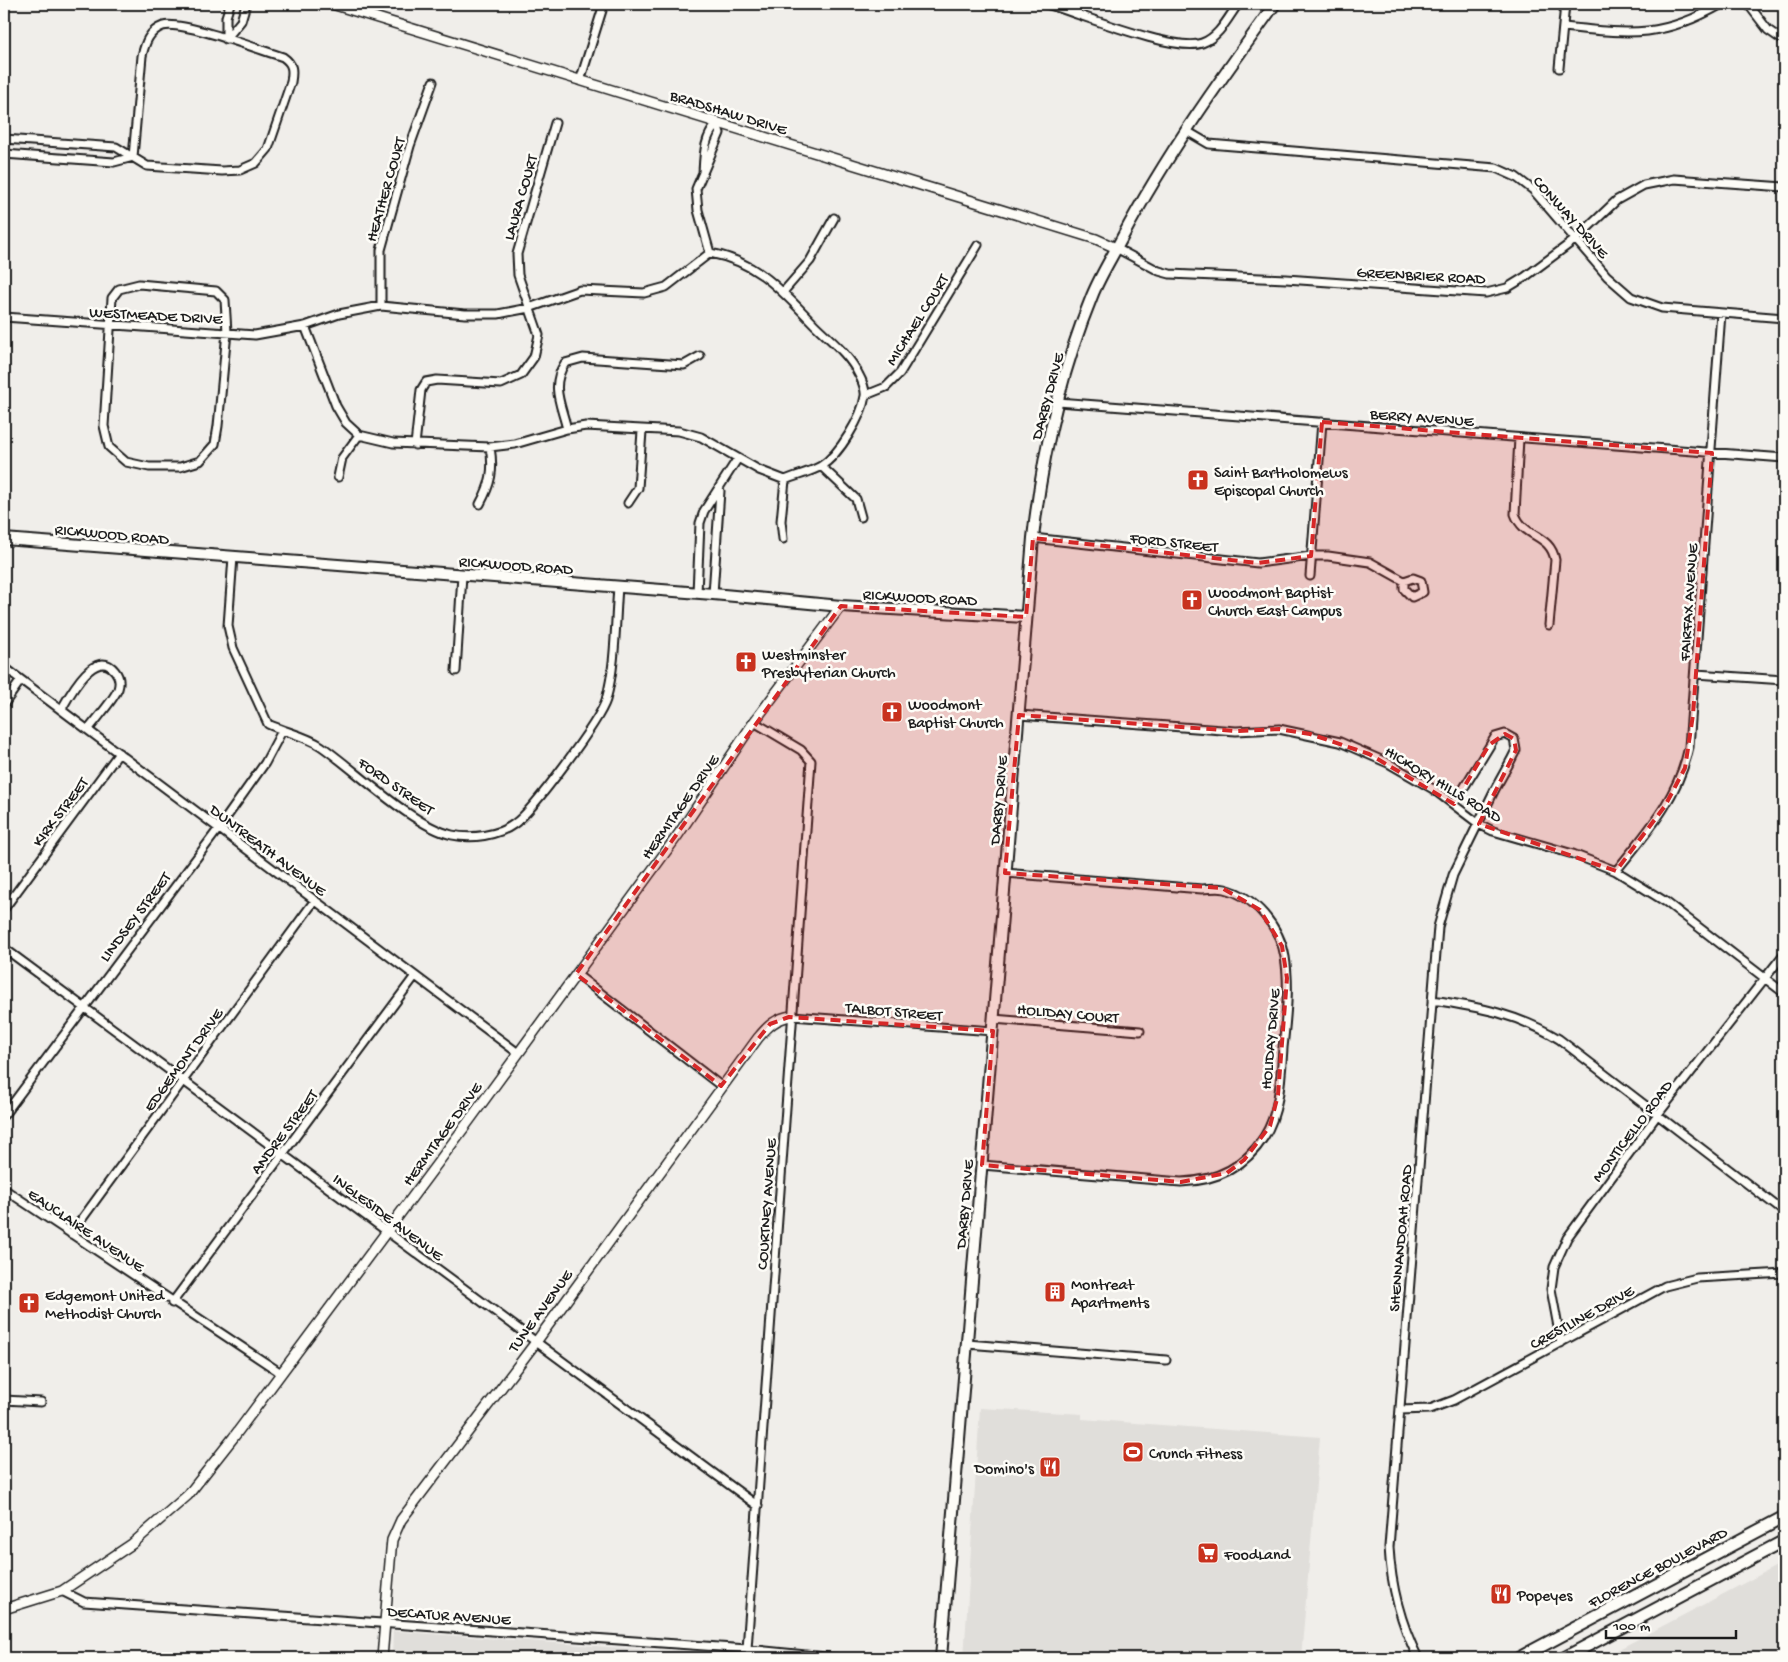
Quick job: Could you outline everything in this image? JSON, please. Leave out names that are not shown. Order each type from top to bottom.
[{"type":"highway","name":"FLORENCE BOULEVARD","points":[[1519,1658],[1784,1517]]},
{"type":"highway","points":[[1564,1658],[1784,1542]]},
{"type":"main road","name":"DARBY DRIVE","points":[[942,1658],[1026,618],[1033,538],[1046,453],[1058,402],[1093,295],[1116,248],[1185,130],[1275,4]]},
{"type":"main road","name":"RICKWOOD ROAD","points":[[4,539],[713,594],[842,606],[1026,618]]},
{"type":"street","points":[[226,39],[226,17],[230,4]]},
{"type":"street","points":[[226,39],[241,21],[246,4]]},
{"type":"street","name":"BRADSHAW DRIVE","points":[[332,4],[717,124],[1096,239],[1116,248]]},
{"type":"street","points":[[580,81],[604,4]]},
{"type":"street","points":[[1046,4],[1168,43],[1190,46],[1202,44],[1212,38],[1238,4]]},
{"type":"street","points":[[1077,13],[1079,4]]},
{"type":"street","points":[[1559,68],[1565,4]]},
{"type":"street","points":[[1563,27],[1631,32],[1662,30],[1684,24],[1722,4]]},
{"type":"street","points":[[1748,4],[1768,30],[1784,41]]},
{"type":"street","points":[[4,139],[116,147],[147,166],[222,171],[240,170],[256,163],[268,149],[291,82],[293,72],[290,62],[283,57],[226,39],[172,24],[162,26],[153,32],[146,41],[142,56],[133,157]]},
{"type":"street","name":"HEATHER COURT","points":[[381,306],[381,250],[408,155],[433,82]]},
{"type":"street","name":"LAURA COURT","points":[[415,445],[421,390],[426,382],[437,380],[501,384],[521,375],[534,357],[539,335],[518,274],[517,254],[555,123]]},
{"type":"street","points":[[305,326],[336,406],[346,423],[359,435],[381,442],[490,447],[515,444],[567,429],[586,426],[687,433],[701,437],[759,470],[785,480],[821,466],[838,449],[856,422],[866,395],[860,376],[850,359],[784,291],[742,262],[730,256],[710,253],[698,210],[696,189],[703,173],[704,150],[710,130],[717,124]]},
{"type":"street","name":"CONWAY DRIVE","points":[[1185,130],[1209,144],[1496,168],[1525,183],[1615,284],[1631,297],[1662,308],[1784,318]]},
{"type":"street","points":[[4,154],[114,162],[133,157]]},
{"type":"street","name":"GREENBRIER ROAD","points":[[1116,248],[1159,271],[1170,274],[1286,279],[1476,293],[1507,288],[1576,239],[1617,200],[1634,189],[1653,182],[1674,179],[1784,186]]},
{"type":"street","points":[[784,291],[810,261],[834,218]]},
{"type":"street","name":"MICHAEL COURT","points":[[866,395],[886,387],[900,373],[978,245]]},
{"type":"street","name":"WESTMEADE DRIVE","points":[[4,317],[255,335],[305,326],[339,314],[381,306],[473,314],[498,314],[529,308],[580,290],[644,293],[666,287],[710,253]]},
{"type":"street","points":[[139,284],[216,291],[225,300],[227,332],[218,426],[215,444],[200,462],[180,467],[149,467],[126,462],[108,447],[104,426],[110,326],[112,298],[119,289],[139,284]]},
{"type":"street","name":"FAIRFAX AVENUE","points":[[1616,871],[1666,806],[1681,778],[1689,747],[1696,674],[1721,313]]},
{"type":"street","points":[[567,429],[556,386],[558,374],[565,364],[584,358],[684,365],[700,356]]},
{"type":"street","name":"BERRY AVENUE","points":[[1058,402],[1784,458]]},
{"type":"street","points":[[1310,576],[1322,422]]},
{"type":"street","points":[[628,503],[638,488],[642,431]]},
{"type":"street","points":[[338,477],[342,458],[359,435]]},
{"type":"street","points":[[1519,438],[1515,514],[1518,524],[1526,532],[1546,541],[1553,549],[1555,560],[1549,625]]},
{"type":"street","points":[[480,504],[490,486],[492,461],[490,447]]},
{"type":"street","points":[[697,593],[700,523],[704,511],[720,490],[738,458]]},
{"type":"street","points":[[821,466],[856,500],[861,517]]},
{"type":"street","points":[[783,539],[781,521],[785,480]]},
{"type":"street","points":[[713,594],[720,490]]},
{"type":"street","name":"FORD STREET","points":[[1033,538],[1258,563],[1311,556],[1370,562],[1404,580]]},
{"type":"street","name":"FORD STREET","points":[[233,557],[228,626],[233,648],[268,724],[319,745],[421,822],[451,835],[473,837],[494,834],[513,825],[530,810],[606,702],[611,673],[618,587]]},
{"type":"street","points":[[456,671],[462,575]]},
{"type":"street","name":"HERMITAGE DRIVE","points":[[4,1609],[62,1591],[132,1544],[188,1495],[387,1232],[678,835],[754,722],[842,606]]},
{"type":"street","points":[[61,710],[76,686],[91,668],[103,664],[114,669],[119,679],[118,690],[88,730]]},
{"type":"street","name":"DUNTREATH AVENUE","points":[[4,667],[518,1053]]},
{"type":"street","points":[[1696,674],[1784,680]]},
{"type":"street","points":[[4,704],[21,680]]},
{"type":"street","name":"HICKORY HILLS ROAD","points":[[1019,714],[1236,731],[1279,729],[1310,734],[1369,754],[1432,789],[1479,824],[1494,831],[1558,849],[1616,871],[1666,902],[1784,992]]},
{"type":"street","name":"COURTNEY AVENUE","points":[[747,1649],[810,761],[801,750],[754,722]]},
{"type":"street","name":"LINDSEY STREET","points":[[4,1115],[219,828],[265,763],[282,731]]},
{"type":"street","name":"SHENNANDOAH ROAD","points":[[1418,1658],[1409,1640],[1399,1610],[1390,1569],[1390,1526],[1438,927],[1449,885],[1516,750],[1514,739],[1505,734],[1495,738],[1454,804]]},
{"type":"street","name":"KIRK STREET","points":[[4,909],[119,753]]},
{"type":"street","name":"HOLIDAY DRIVE","points":[[982,1165],[1181,1182],[1207,1180],[1227,1173],[1252,1153],[1270,1126],[1278,1095],[1285,1031],[1287,978],[1282,946],[1267,918],[1252,903],[1238,894],[1222,888],[1202,889],[1006,873]]},
{"type":"street","name":"EDGEMONT DRIVE","points":[[71,1234],[315,900]]},
{"type":"street","name":"INGLESIDE AVENUE","points":[[4,948],[758,1506]]},
{"type":"street","name":"MONTICELLO ROAD","points":[[1561,1343],[1551,1289],[1554,1267],[1562,1247],[1658,1114],[1784,954]]},
{"type":"street","points":[[576,974],[721,1086]]},
{"type":"street","name":"ANDRE STREET","points":[[172,1303],[415,976]]},
{"type":"street","points":[[1432,1000],[1500,1012],[1535,1026],[1576,1051],[1784,1212]]},
{"type":"street","name":"TALBOT STREET","points":[[792,1016],[993,1032]]},
{"type":"street","name":"TUNE AVENUE","points":[[382,1658],[390,1550],[401,1520],[536,1342],[721,1086],[770,1024],[778,1019],[792,1016]]},
{"type":"street","name":"HOLIDAY COURT","points":[[994,1019],[1140,1031]]},
{"type":"street","name":"EAUCLAIRE AVENUE","points":[[4,1189],[172,1303],[281,1373]]},
{"type":"street","name":"CRESTLINE DRIVE","points":[[1400,1410],[1430,1408],[1454,1400],[1638,1300],[1675,1283],[1697,1278],[1784,1273]]},
{"type":"street","points":[[967,1344],[1166,1360]]},
{"type":"street","points":[[4,1400],[41,1402]]},
{"type":"street","name":"DECATUR AVENUE","points":[[62,1591],[84,1602],[747,1649],[836,1658]]},
{"type":"highlighted area","points":[[1322,422],[1712,453],[1693,715],[1685,768],[1665,806],[1616,871],[1479,824],[1516,750],[1514,739],[1505,734],[1489,745],[1454,804],[1369,754],[1310,734],[1279,729],[1236,731],[1019,715],[1005,873],[1222,888],[1260,910],[1282,946],[1287,978],[1285,1031],[1278,1095],[1270,1126],[1244,1160],[1227,1173],[1181,1182],[982,1165],[993,1031],[789,1017],[770,1024],[721,1086],[576,974],[841,606],[1026,617],[1033,538],[1258,563],[1311,556]]},
{"type":"shaded area","points":[[980,1408],[1082,1414],[1082,1419],[1320,1437],[1301,1658],[964,1658]]},
{"type":"shaded area","points":[[1784,1562],[1784,1658],[1602,1658]]},
{"type":"shaded area","points":[[393,1631],[756,1658],[392,1658]]},
{"type":"place","name":"Saint Bartholomews Episcopal Church","points":[[1198,480]]},
{"type":"place","name":"Woodmont Baptist Church East Campus","points":[[1192,600]]},
{"type":"place","name":"Westminster Presbyterian Church","points":[[746,662]]},
{"type":"place","name":"Woodmont Baptist Church","points":[[892,712]]},
{"type":"place","name":"Montreat Apartments","points":[[1055,1292]]},
{"type":"place","name":"Edgemont United Methodist Church","points":[[29,1303]]},
{"type":"place","name":"Crunch Fitness","points":[[1133,1452]]},
{"type":"place","name":"Domino's","points":[[1050,1467]]},
{"type":"place","name":"FoodLand","points":[[1208,1553]]},
{"type":"place","name":"Popeyes","points":[[1501,1594]]}]
